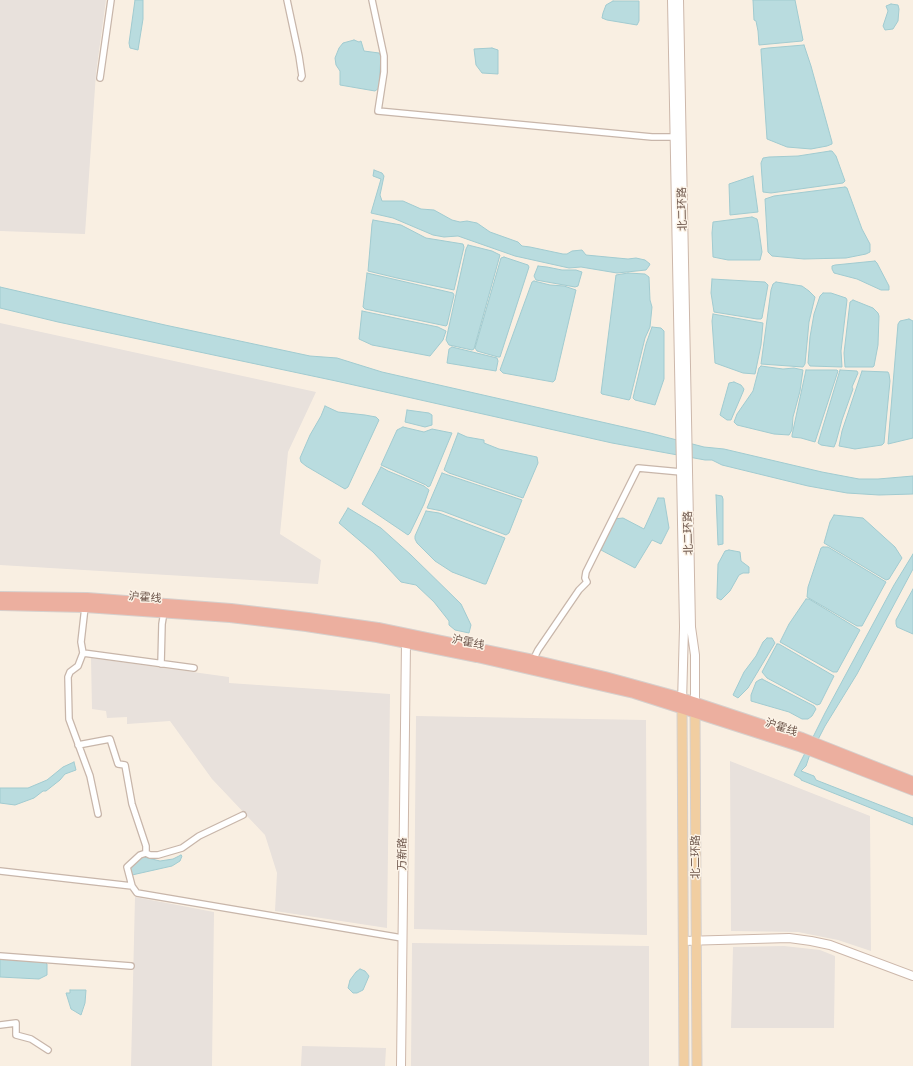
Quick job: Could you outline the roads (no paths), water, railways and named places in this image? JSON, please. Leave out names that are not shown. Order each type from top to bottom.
[{"type":"highway","name":"沪霍线","points":[[0,597],[232,609],[378,628],[533,660],[605,677],[682,703],[913,790]]},
{"type":"highway","name":"沪霍线","points":[[0,605],[86,602],[164,612],[230,617],[306,626],[406,642],[477,656],[682,703]]},
{"type":"highway","name":"沪霍线","points":[[695,708],[802,738],[913,782]]},
{"type":"main road","name":"北二环路","points":[[672,0],[684,431]]},
{"type":"main road","name":"北二环路","points":[[679,0],[684,431],[684,627],[682,703],[684,1066]]},
{"type":"main road","name":"北二环路","points":[[684,469],[691,627],[695,655],[698,1066]]},
{"type":"main road","name":"万新路","points":[[401,1066],[406,642]]},
{"type":"main road","points":[[683,941],[789,938],[811,940],[830,945],[913,976]]},
{"type":"street","points":[[100,78],[111,0]]},
{"type":"street","points":[[287,0],[299,56],[301,78]]},
{"type":"street","points":[[372,0],[384,56],[384,72],[378,111],[652,137],[675,137]]},
{"type":"street","points":[[533,660],[538,650],[575,596],[587,582],[585,578],[586,572],[594,553],[638,468],[684,469]]},
{"type":"street","points":[[86,602],[81,642],[82,653],[78,666],[70,672],[68,677],[69,719],[90,776],[98,814]]},
{"type":"street","points":[[161,664],[162,624],[164,612]]},
{"type":"street","points":[[82,653],[194,668]]},
{"type":"street","points":[[78,745],[110,740],[118,764],[124,765],[132,804],[146,846],[146,853]]},
{"type":"street","points":[[243,815],[199,836],[182,848],[158,855],[150,855],[146,853],[140,855],[127,867],[132,886],[138,894],[402,938]]},
{"type":"street","points":[[0,871],[132,886]]},
{"type":"street","points":[[0,956],[131,966]]},
{"type":"street","points":[[0,1025],[16,1023],[16,1035],[31,1039],[48,1050]]},
{"type":"water","points":[[135,0],[143,0],[143,19],[138,50],[130,48],[129,43]]},
{"type":"water","points":[[753,0],[795,0],[803,40],[759,45],[756,21],[754,20]]},
{"type":"water","points":[[613,1],[639,1],[639,21],[637,25],[602,18],[606,5]]},
{"type":"water","points":[[891,4],[898,5],[898,21],[893,29],[885,30],[883,26],[888,11],[886,6]]},
{"type":"water","points":[[354,40],[359,42],[361,41],[364,51],[379,53],[381,56],[379,88],[375,91],[340,85],[340,71],[336,65],[335,58],[343,43]]},
{"type":"water","points":[[804,45],[832,142],[832,144],[827,146],[811,149],[787,147],[767,139],[761,51],[761,49],[768,48]]},
{"type":"water","points":[[492,48],[498,50],[498,74],[482,73],[476,65],[474,49]]},
{"type":"water","points":[[832,151],[836,156],[845,181],[843,183],[771,193],[763,192],[761,163],[763,158],[798,156]]},
{"type":"water","points":[[374,170],[382,173],[384,176],[380,195],[382,201],[403,201],[421,209],[434,210],[452,220],[477,223],[490,232],[518,242],[522,246],[563,254],[582,250],[586,255],[628,259],[636,258],[645,260],[650,264],[646,270],[617,273],[581,267],[569,268],[515,256],[458,236],[444,237],[433,235],[393,218],[371,213],[381,179],[373,176]]},
{"type":"water","points":[[753,176],[758,212],[730,215],[729,184]]},
{"type":"water","points":[[845,187],[847,188],[862,229],[870,244],[870,252],[846,258],[804,259],[772,256],[768,252],[765,199],[774,196]]},
{"type":"water","points":[[752,217],[757,219],[758,223],[762,252],[760,260],[728,260],[713,257],[713,222]]},
{"type":"water","points":[[373,220],[401,225],[426,238],[463,244],[464,247],[454,290],[368,271]]},
{"type":"water","points":[[468,245],[492,251],[500,255],[474,349],[472,350],[449,345],[446,340]]},
{"type":"water","points":[[504,257],[528,265],[529,267],[500,357],[498,357],[477,351],[475,348],[501,258]]},
{"type":"water","points":[[875,261],[889,286],[889,290],[881,290],[857,279],[834,273],[832,269],[832,266],[835,265]]},
{"type":"water","points":[[538,266],[582,272],[578,286],[575,287],[536,280],[534,276]]},
{"type":"water","points":[[367,273],[453,293],[454,295],[447,325],[365,309],[363,307]]},
{"type":"water","points":[[628,273],[645,274],[649,277],[650,300],[652,307],[650,327],[645,338],[629,400],[601,393],[616,275]]},
{"type":"water","points":[[712,279],[765,282],[768,285],[762,318],[757,319],[714,312],[711,293]]},
{"type":"water","points":[[534,281],[550,285],[564,286],[576,290],[555,380],[553,382],[503,373],[500,370],[532,282]]},
{"type":"water","points":[[776,282],[802,286],[815,297],[809,322],[805,364],[803,367],[761,364],[771,290],[773,284]]},
{"type":"water","points":[[0,287],[165,325],[310,356],[337,358],[382,372],[650,433],[704,447],[724,449],[822,472],[859,479],[913,476],[913,494],[879,495],[847,493],[808,486],[722,465],[712,460],[612,443],[336,381],[58,322],[0,308]]},
{"type":"water","points":[[823,293],[831,293],[846,298],[847,300],[841,351],[842,367],[810,366],[808,363],[814,314],[820,296]]},
{"type":"water","points":[[853,300],[873,308],[879,316],[878,345],[873,367],[845,367],[844,353],[850,302]]},
{"type":"water","points":[[362,311],[438,327],[446,331],[443,340],[430,356],[372,345],[359,339]]},
{"type":"water","points":[[713,314],[763,323],[761,345],[755,374],[743,373],[715,363],[712,321]]},
{"type":"water","points":[[909,319],[913,321],[913,438],[888,444],[898,324],[900,321]]},
{"type":"water","points":[[652,327],[661,328],[664,331],[664,379],[655,405],[635,400],[633,398],[646,344]]},
{"type":"water","points":[[452,347],[497,358],[498,361],[496,371],[447,363],[449,349]]},
{"type":"water","points":[[761,366],[803,370],[800,391],[793,417],[792,430],[789,435],[774,434],[737,425],[734,422],[737,414],[753,391],[759,368]]},
{"type":"water","points":[[806,370],[838,371],[815,442],[792,437]]},
{"type":"water","points":[[840,370],[857,371],[858,373],[852,387],[853,389],[834,447],[821,445],[818,443]]},
{"type":"water","points":[[862,371],[888,372],[889,374],[890,381],[884,443],[882,445],[855,449],[839,446],[842,431]]},
{"type":"water","points":[[734,382],[741,385],[744,389],[731,420],[727,420],[720,415],[729,383]]},
{"type":"water","points":[[325,406],[338,412],[376,417],[379,420],[348,487],[345,489],[306,466],[301,462],[300,458]]},
{"type":"water","points":[[407,410],[429,413],[432,415],[432,425],[425,427],[405,422]]},
{"type":"water","points":[[403,427],[424,432],[432,429],[452,433],[430,486],[428,487],[381,465],[397,430]]},
{"type":"water","points":[[458,433],[467,437],[484,440],[484,443],[499,449],[537,457],[538,463],[523,498],[444,470]]},
{"type":"water","points":[[381,467],[424,486],[429,490],[424,504],[408,535],[362,504]]},
{"type":"water","points":[[442,473],[522,500],[509,533],[506,535],[442,511],[427,508]]},
{"type":"water","points":[[716,495],[722,496],[723,499],[723,544],[718,545]]},
{"type":"water","points":[[658,498],[664,498],[669,528],[661,544],[652,540],[635,568],[601,550],[614,519],[623,518],[644,529]]},
{"type":"water","points":[[348,508],[381,528],[461,604],[471,625],[469,633],[455,630],[449,625],[449,621],[434,602],[416,585],[401,582],[373,552],[339,523]]},
{"type":"water","points":[[426,511],[439,513],[505,538],[486,584],[452,572],[435,561],[417,543],[415,536]]},
{"type":"water","points":[[834,515],[863,518],[895,547],[902,558],[889,579],[886,580],[824,543],[830,522]]},
{"type":"water","points":[[828,547],[886,582],[862,626],[857,626],[807,597],[808,587],[821,548]]},
{"type":"water","points":[[729,550],[740,552],[741,561],[749,567],[749,573],[739,575],[730,591],[721,600],[717,598],[718,564],[725,551]]},
{"type":"water","points":[[913,554],[913,569],[857,674],[825,726],[806,766],[801,771],[814,776],[816,780],[913,818],[913,825],[801,780],[794,775],[825,713],[894,585]]},
{"type":"water","points":[[913,589],[913,634],[897,627],[896,620]]},
{"type":"water","points":[[806,599],[809,599],[860,630],[837,672],[833,672],[780,642],[789,624]]},
{"type":"water","points":[[767,638],[772,638],[775,643],[748,688],[738,698],[733,695],[744,672]]},
{"type":"water","points":[[777,644],[834,676],[820,704],[817,705],[767,678],[762,672]]},
{"type":"water","points":[[762,679],[814,706],[816,709],[812,716],[808,719],[802,719],[789,712],[751,701],[751,695],[756,682]]},
{"type":"water","points":[[74,762],[76,770],[65,774],[46,791],[43,791],[34,798],[15,805],[0,803],[0,788],[28,788],[47,780],[63,767]]},
{"type":"water","points":[[181,855],[180,861],[172,866],[132,875],[130,868],[139,859],[144,857],[160,861],[173,859]]},
{"type":"water","points":[[0,958],[45,962],[47,964],[47,975],[39,979],[0,977]]},
{"type":"water","points":[[360,969],[365,971],[369,976],[363,990],[353,993],[348,988],[350,980]]},
{"type":"water","points":[[70,990],[86,990],[85,1003],[81,1015],[71,1009],[66,993],[70,993]]}]
